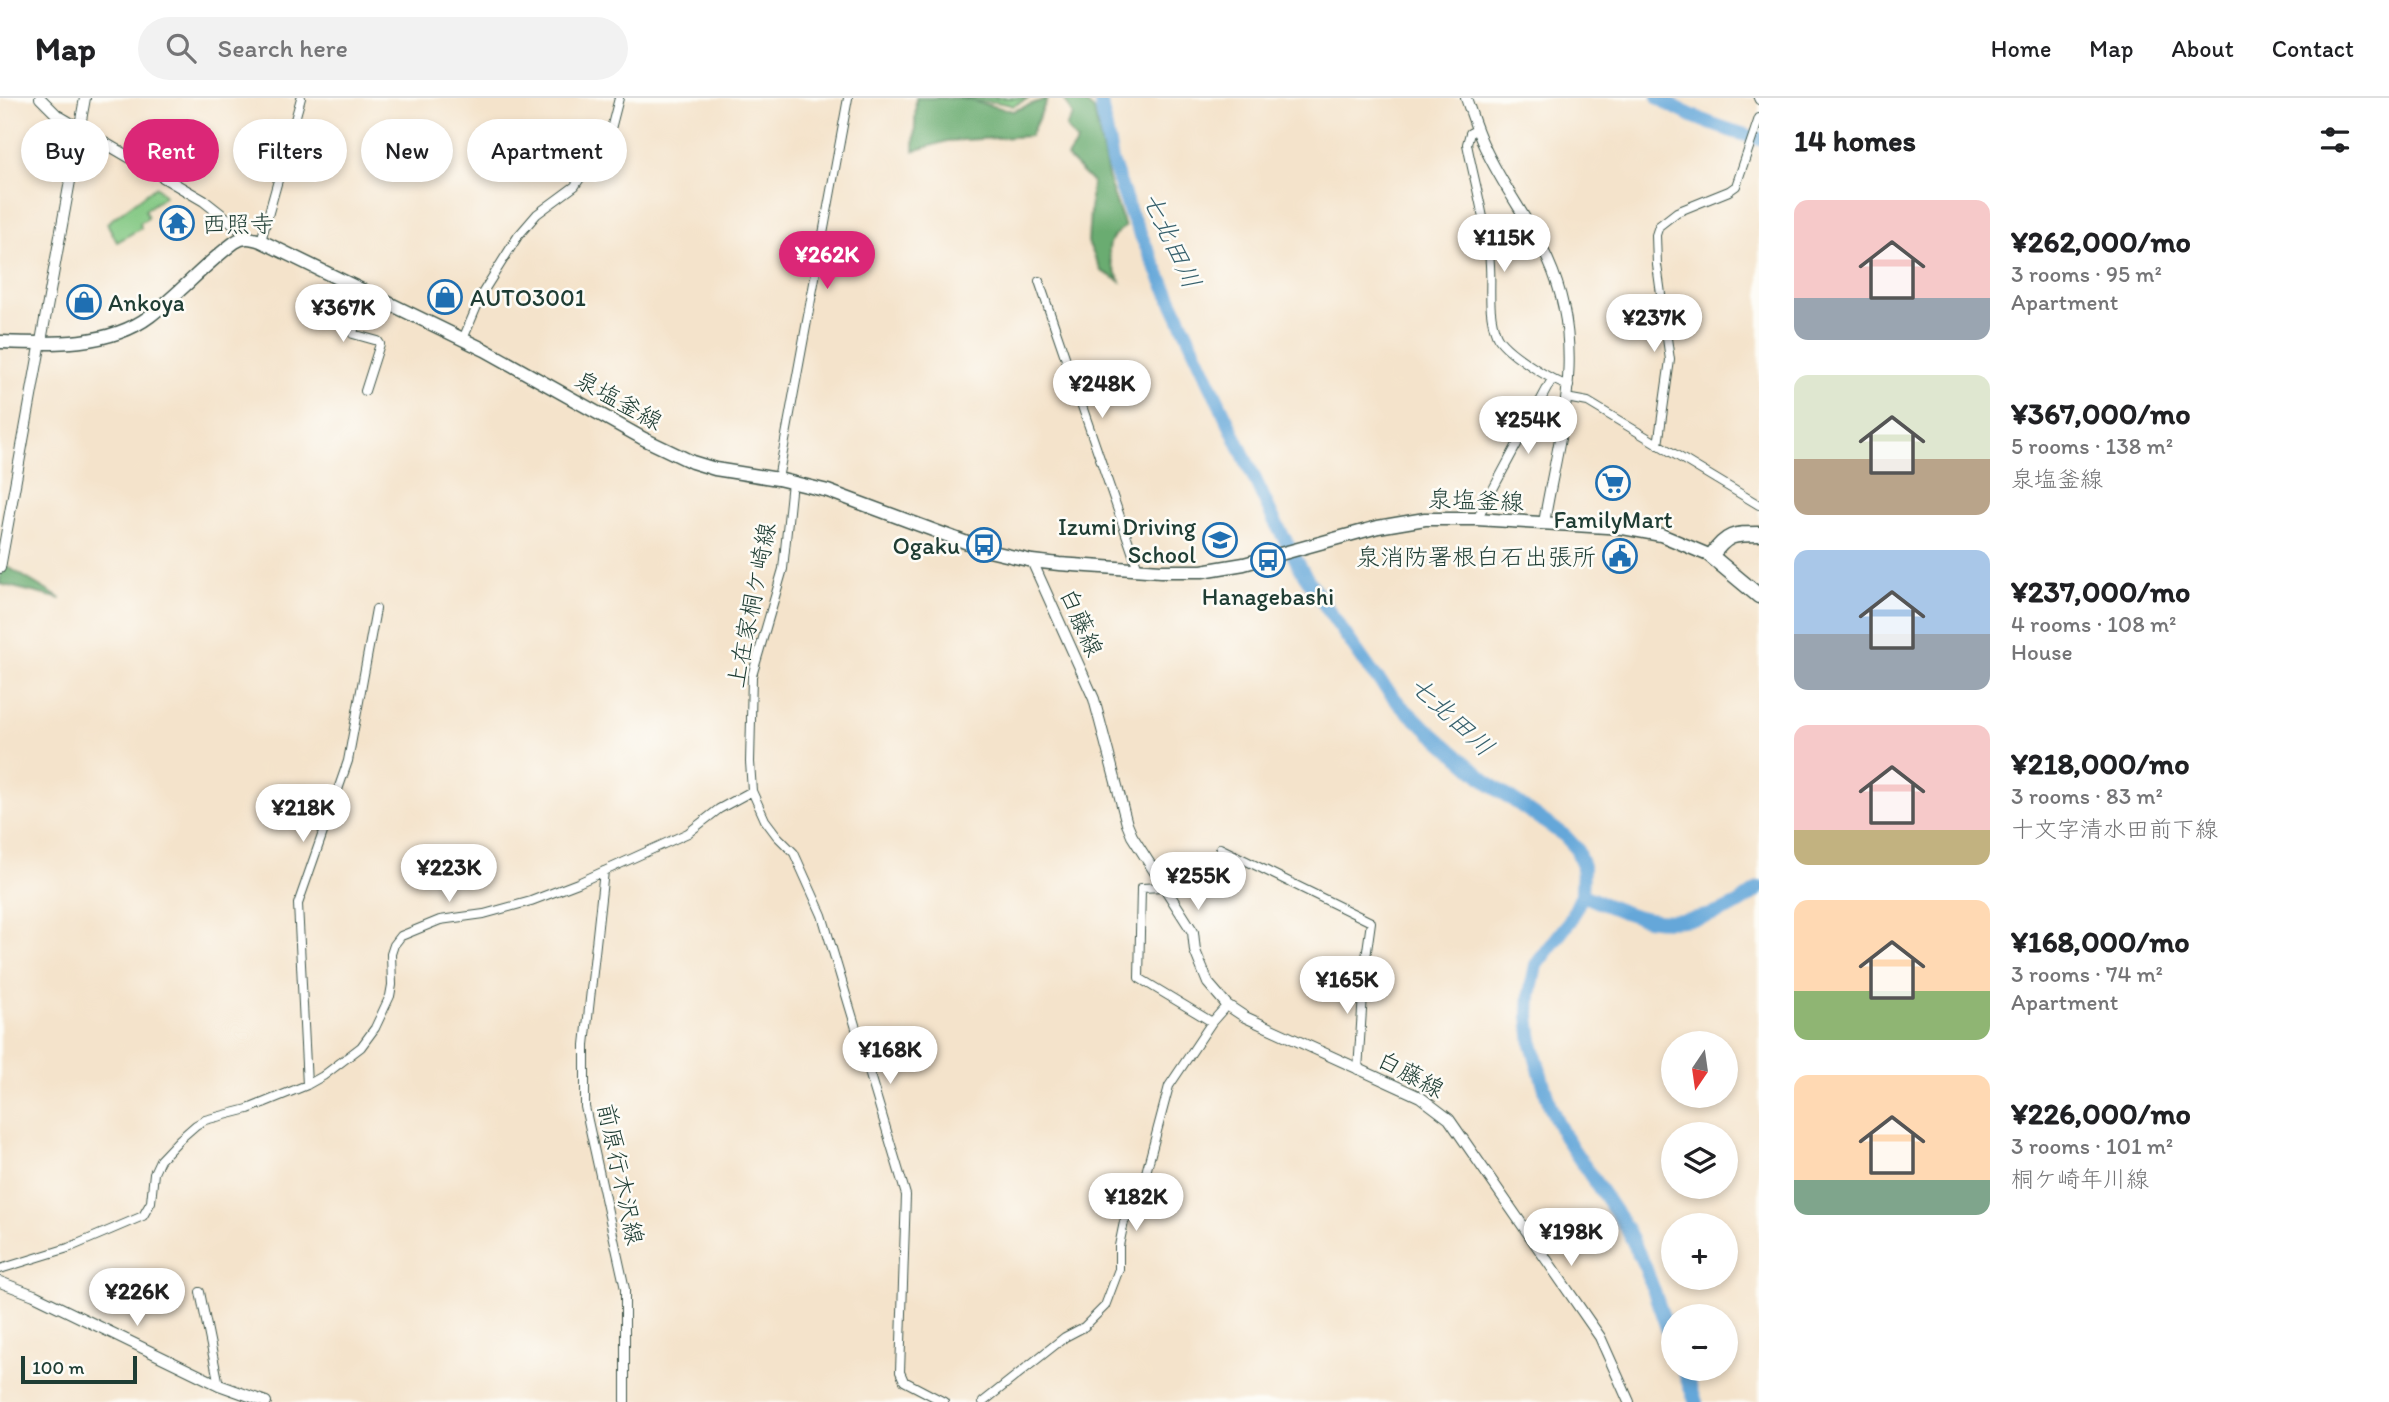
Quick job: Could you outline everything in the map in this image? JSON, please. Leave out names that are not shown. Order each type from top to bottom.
[{"type":"highway","points":[[1759,534],[1727,537],[1711,556],[1759,596]]},
{"type":"main road","points":[[0,342],[40,343],[102,337],[136,325],[235,242],[240,239],[256,239]]},
{"type":"main road","name":"泉塩釜線","points":[[256,239],[463,339],[644,439],[692,462],[828,491],[989,551],[1032,561],[1202,571],[1267,558],[1414,520],[1477,519],[1642,530],[1681,542],[1711,556]]},
{"type":"street","points":[[40,98],[64,119]]},
{"type":"street","points":[[82,119],[85,98]]},
{"type":"street","points":[[109,145],[204,201],[256,239],[301,98]]},
{"type":"street","points":[[463,339],[483,292],[518,236],[537,214],[575,186],[610,133],[619,98]]},
{"type":"street","points":[[778,479],[848,98]]},
{"type":"street","points":[[1466,98],[1476,130],[1503,182],[1534,232],[1558,284],[1568,331],[1569,386],[1544,523]]},
{"type":"street","points":[[1658,445],[1670,360],[1657,265],[1656,235],[1660,226],[1677,212],[1736,186],[1759,118]]},
{"type":"street","points":[[1476,130],[1470,133],[1467,144],[1490,256],[1490,309],[1496,337],[1552,379],[1569,386]]},
{"type":"street","points":[[0,568],[70,182]]},
{"type":"street","points":[[1038,281],[1138,569]]},
{"type":"street","points":[[363,291],[353,334],[378,341],[380,344],[365,391]]},
{"type":"street","points":[[1477,519],[1552,379]]},
{"type":"street","points":[[1566,398],[1588,402],[1759,505]]},
{"type":"street","name":"上在家桐ケ崎線","points":[[752,792],[752,676],[783,569],[792,482]]},
{"type":"street","name":"白藤線","points":[[1032,561],[1094,699],[1127,824],[1163,887],[1193,932],[1195,951],[1208,983],[1227,1006],[1245,1017],[1420,1097],[1449,1119],[1600,1337],[1629,1402]]},
{"type":"street","points":[[307,1085],[298,905],[348,761],[376,609]]},
{"type":"street","points":[[0,1269],[68,1248],[142,1216],[151,1202],[154,1173],[160,1160],[196,1125],[248,1109],[307,1085],[360,1047],[375,1028],[390,996],[391,954],[401,936],[440,920],[484,914],[531,901],[688,834],[719,809],[752,792],[765,820],[794,853],[822,915],[906,1195],[900,1373],[904,1381],[944,1402]]},
{"type":"street","points":[[1220,848],[1371,922],[1365,965],[1358,1070]]},
{"type":"street","name":"前原行木沢線","points":[[604,871],[585,1045],[585,1107],[625,1289],[625,1402]]},
{"type":"street","points":[[1163,887],[1141,888],[1139,978],[1212,1022]]},
{"type":"street","points":[[983,1402],[1065,1337],[1084,1328],[1105,1306],[1119,1269],[1119,1246],[1124,1222],[1139,1199],[1169,1086],[1212,1022],[1227,1006]]},
{"type":"street","points":[[0,1282],[34,1295],[219,1385],[267,1402]]},
{"type":"street","points":[[200,1292],[219,1385]]},
{"type":"green space","points":[[916,98],[959,98],[1013,111],[1048,98],[1030,136],[947,141],[914,151]]},
{"type":"green space","points":[[959,98],[1029,98],[1013,106]]},
{"type":"green space","points":[[1064,98],[1080,98],[1094,110],[1110,185],[1125,227],[1112,238],[1109,251],[1112,266],[1120,281],[1101,271],[1088,242],[1092,182],[1067,157],[1077,142],[1066,127],[1073,116]]},
{"type":"green space","points":[[156,186],[165,196],[145,210],[148,218],[140,223],[141,228],[117,242],[107,223]]},
{"type":"green space","points":[[0,562],[61,599],[0,584]]},
{"type":"waterway","name":"七北田川","points":[[1100,98],[1112,161],[1130,212],[1273,518],[1304,574],[1371,671],[1402,707],[1491,785],[1565,836],[1576,848],[1583,866],[1582,895],[1570,921],[1536,965],[1530,994],[1532,1044],[1550,1106],[1564,1136],[1627,1229],[1646,1269],[1661,1311]]},
{"type":"waterway","points":[[1659,98],[1708,122],[1759,139]]},
{"type":"waterway","points":[[1582,895],[1631,915],[1670,921],[1717,913],[1740,902],[1759,888]]},
{"type":"waterway","name":"七北田川","points":[[1688,1381],[1696,1402]]},
{"type":"place","name":"西照寺","points":[[177,223]]},
{"type":"place","name":"AUTO3001","points":[[445,297]]},
{"type":"place","name":"Ankoya","points":[[84,302]]},
{"type":"place","name":"FamilyMart","points":[[1613,483]]},
{"type":"place","name":"Izumi Driving School","points":[[1220,540]]},
{"type":"place","name":"Ogaku","points":[[984,545]]},
{"type":"place","name":"泉消防署根白石出張所","points":[[1620,556]]},
{"type":"place","name":"Hanagebashi","points":[[1268,560]]}]
